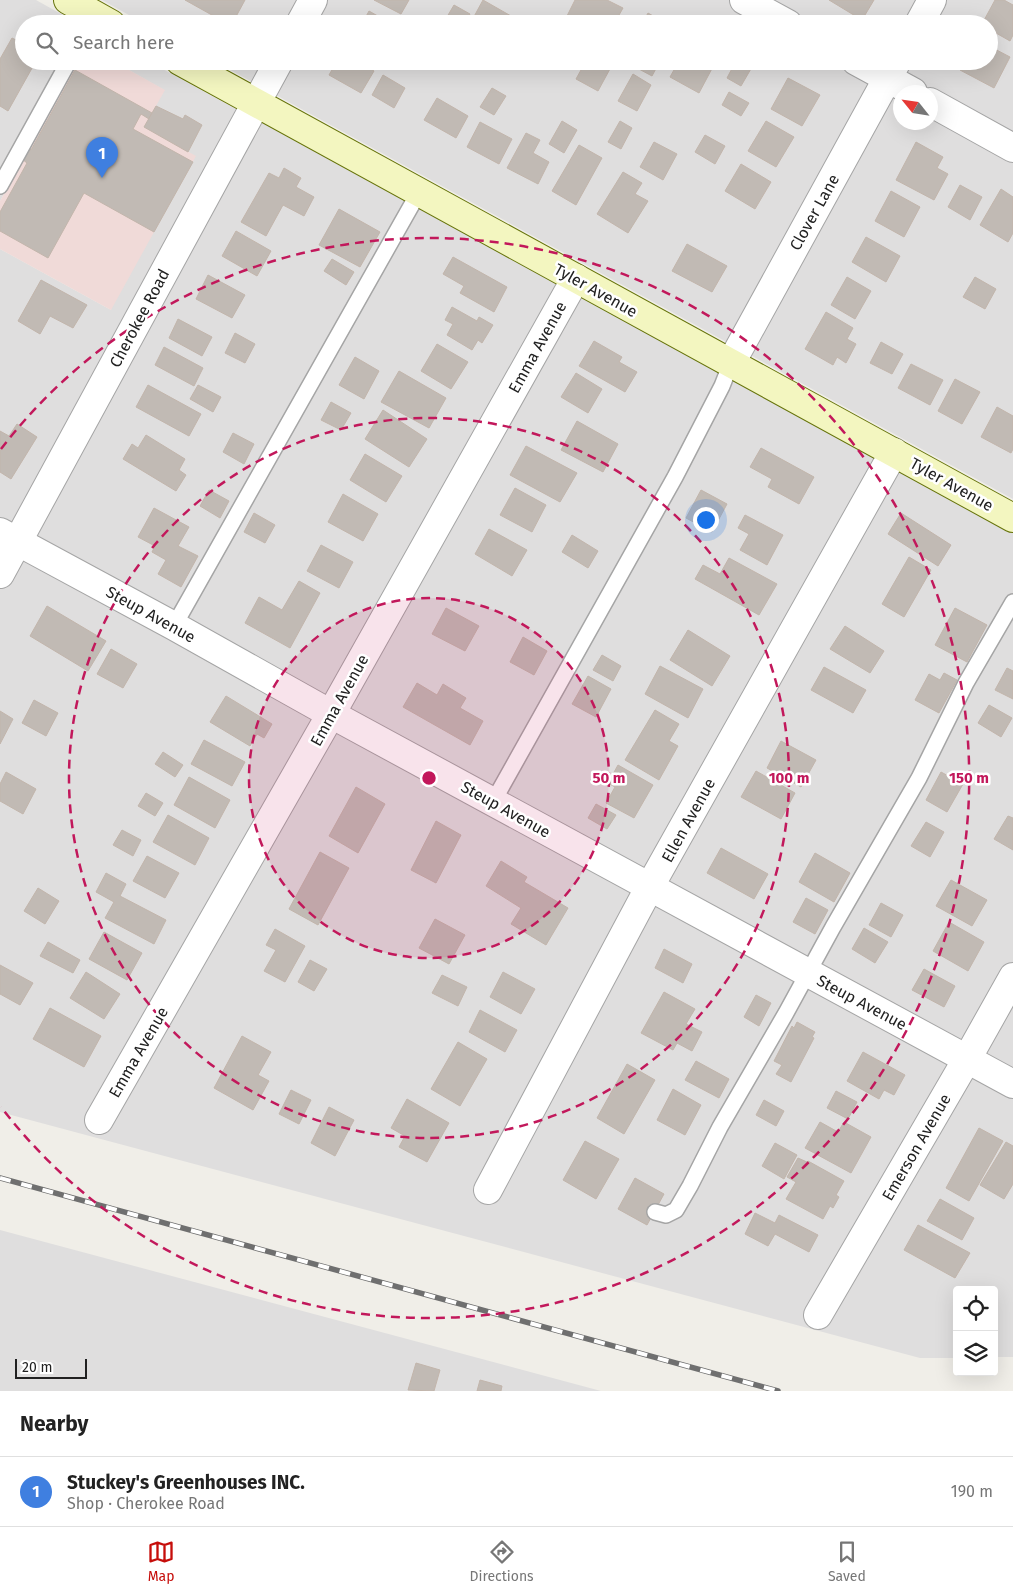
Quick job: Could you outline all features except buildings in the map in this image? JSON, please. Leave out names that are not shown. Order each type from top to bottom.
[{"type":"street","points":[[68,0],[89,15]]},
{"type":"street","points":[[305,15],[313,0]]},
{"type":"street","points":[[744,0],[772,15]]},
{"type":"street","points":[[924,15],[932,0]]},
{"type":"street","name":"Tyler Avenue","points":[[196,70],[1013,518]]},
{"type":"street","name":"Cherokee Road","points":[[0,574],[9,537],[274,70]]},
{"type":"street","points":[[892,70],[906,85]]},
{"type":"street","name":"Clover Lane","points":[[730,363],[892,70]]},
{"type":"street","points":[[938,106],[1013,148]]},
{"type":"street","name":"Emma Avenue","points":[[99,1120],[331,714],[576,278]]},
{"type":"street","name":"Ellen Avenue","points":[[488,1190],[649,888],[894,452]]},
{"type":"street","name":"Steup Avenue","points":[[9,537],[649,888],[1013,1084]]},
{"type":"street","name":"Emerson Avenue","points":[[818,1315],[968,1059],[1013,977]]},
{"type":"lane","points":[[0,186],[64,70]]},
{"type":"lane","points":[[174,626],[419,192]]},
{"type":"lane","points":[[493,802],[670,485],[722,386],[730,363]]},
{"type":"lane","points":[[655,1212],[666,1215],[676,1210],[743,1084],[919,778],[966,683],[1013,602]]},
{"type":"shaded area","points":[[0,0],[36,0],[63,15],[15,15],[15,70],[72,70],[0,201]]},
{"type":"shaded area","points":[[102,0],[1013,0],[1013,499],[230,70],[998,70],[998,15],[129,15]]},
{"type":"shaded area","points":[[72,70],[129,70],[165,90],[144,127],[196,156],[111,310],[0,249],[0,201]]},
{"type":"shaded area","points":[[129,70],[164,70],[1013,533],[1013,1357],[998,1357],[998,1286],[953,1286],[953,1358],[920,1358],[0,1112],[0,249],[111,310],[144,127],[164,90]]},
{"type":"shaded area","points":[[0,1230],[601,1391],[0,1391]]},
{"type":"railway","points":[[0,1178],[778,1391]]},
{"type":"place","name":"Stuckey's Greenhouses INC.","points":[[102,178]]}]
